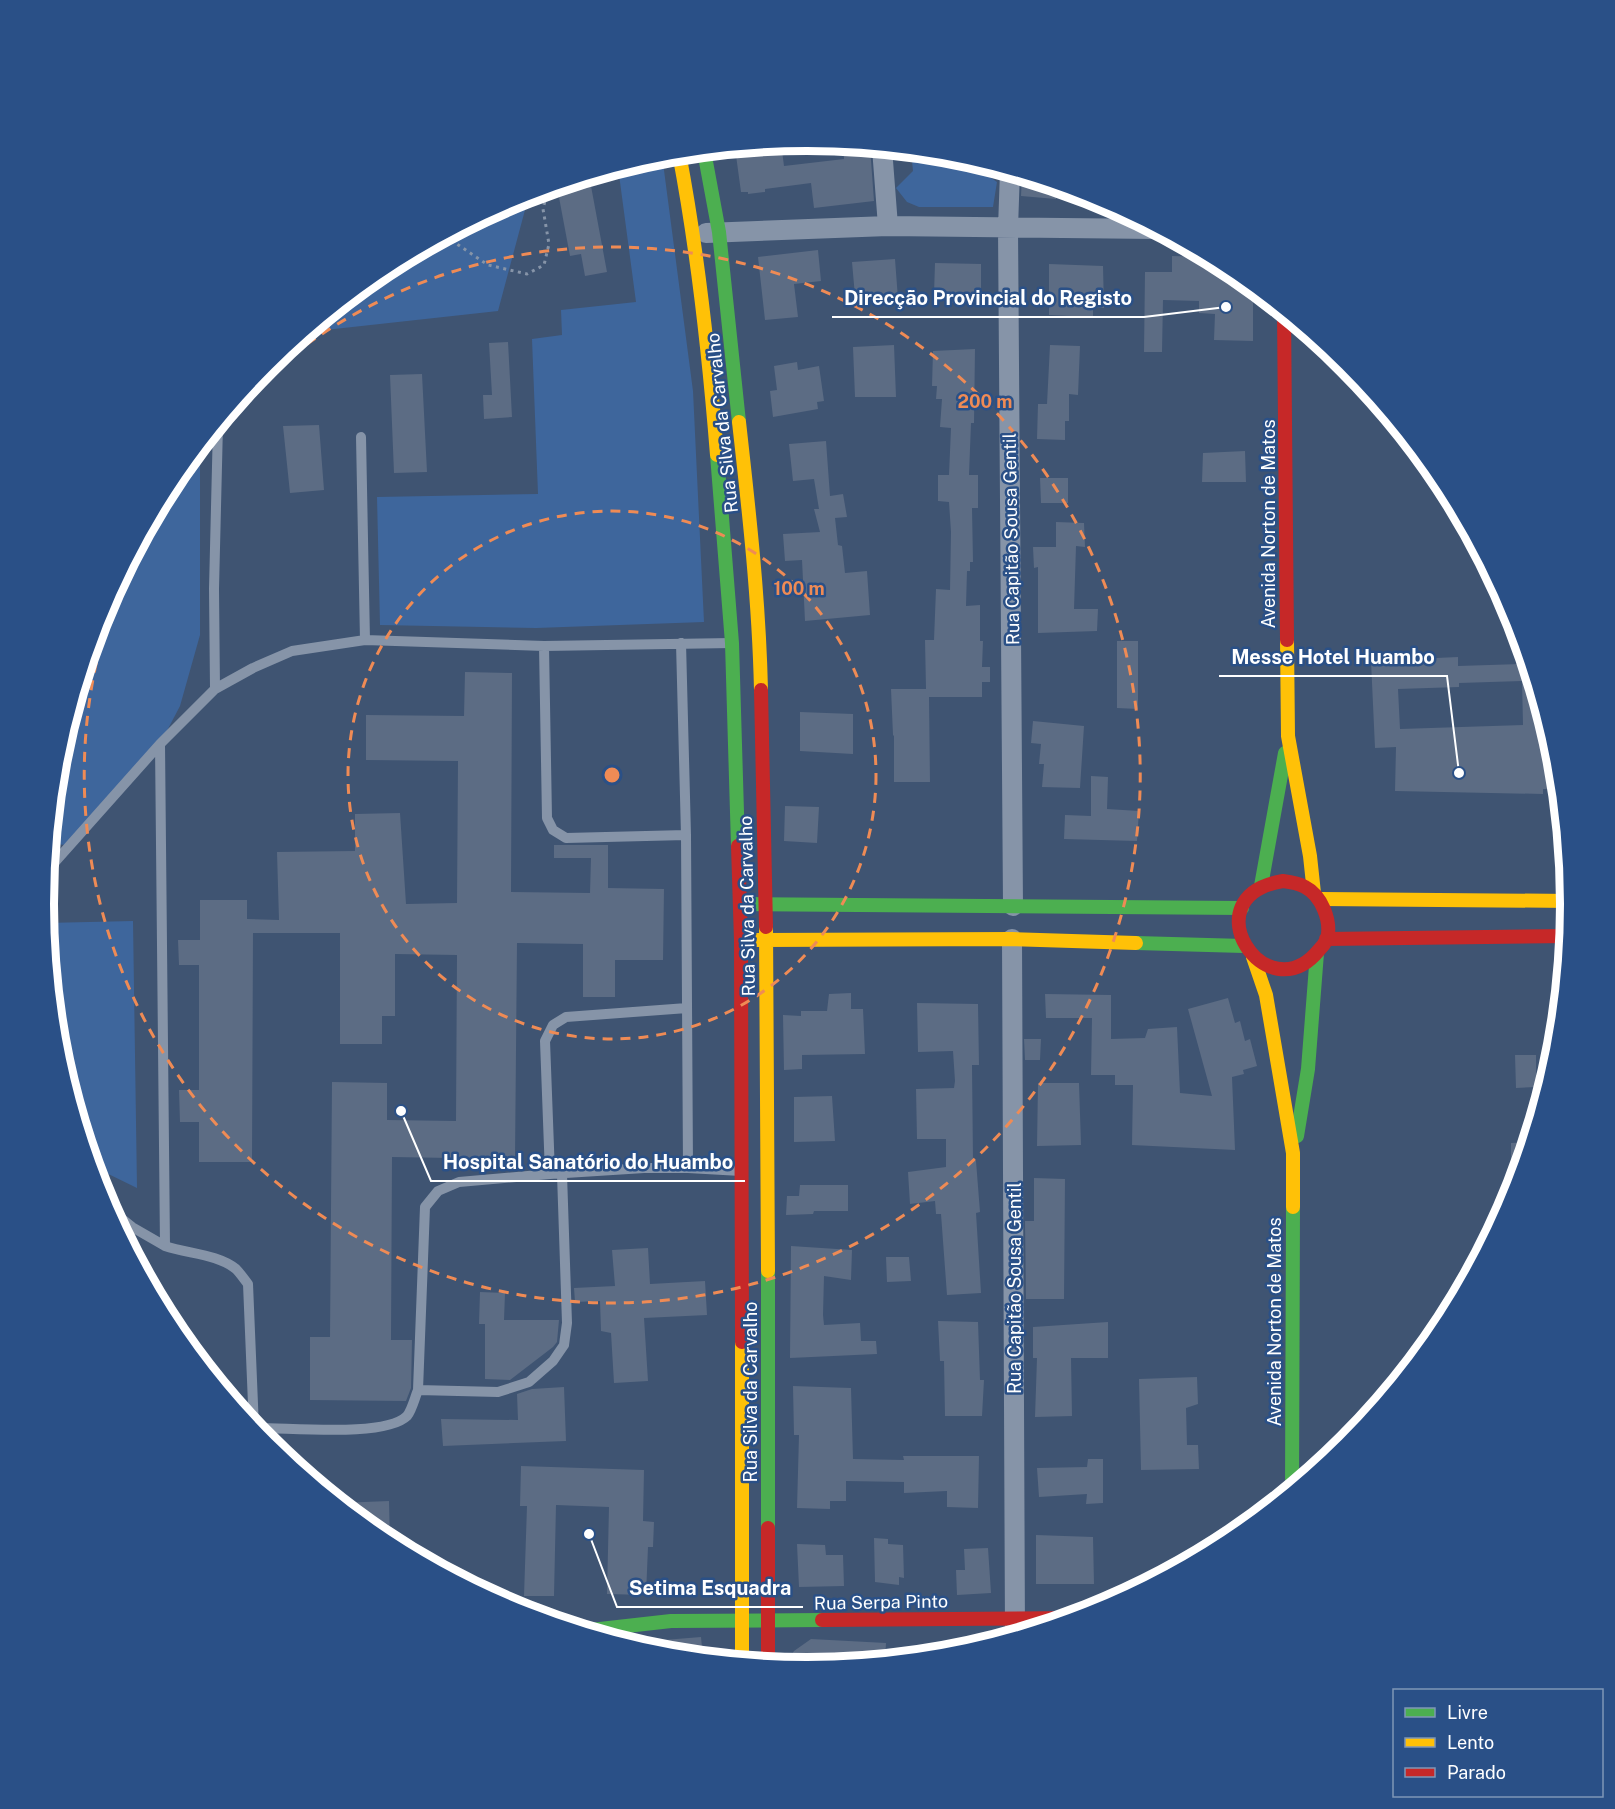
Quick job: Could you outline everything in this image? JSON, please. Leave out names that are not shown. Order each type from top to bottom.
[{"type":"street","points":[[883,155],[888,226]]},
{"type":"street","name":"Rua Silva da Carvalho","points":[[705,158],[719,231],[752,538],[746,642],[740,904],[755,1171],[768,1309],[768,1656]]},
{"type":"street","name":"Rua Silva da Carvalho","points":[[681,162],[694,233],[712,391],[724,539],[746,642],[766,904],[755,1171],[742,1309],[742,1655]]},
{"type":"street","name":"Rua Capitão Sousa Gentil","points":[[1010,179],[1008,228],[1013,906]]},
{"type":"street","points":[[694,233],[888,226],[1141,229]]},
{"type":"street","name":"Avenida Norton de Matos","points":[[1284,322],[1288,736],[1317,896]]},
{"type":"street","points":[[712,391],[737,390]]},
{"type":"street","points":[[724,539],[752,538]]},
{"type":"street","name":"Avenida Norton de Matos","points":[[1261,886],[1288,736]]},
{"type":"street","points":[[1283,881],[1305,886],[1317,896],[1327,921],[1326,939],[1317,953],[1303,964],[1286,969],[1268,967],[1249,952],[1240,934],[1239,921],[1242,908],[1253,892],[1261,886],[1283,881]]},
{"type":"street","points":[[1317,896],[1561,901]]},
{"type":"street","points":[[740,904],[1242,908]]},
{"type":"street","points":[[1326,939],[1560,936]]},
{"type":"street","points":[[741,940],[1012,939],[1249,952]]},
{"type":"street","name":"Rua Capitão Sousa Gentil","points":[[1012,939],[1015,1627]]},
{"type":"street","name":"Avenida Norton de Matos","points":[[1249,952],[1266,995],[1293,1153],[1292,1481]]},
{"type":"street","name":"Avenida Norton de Matos","points":[[1293,1153],[1308,1069],[1317,953]]},
{"type":"street","points":[[742,1309],[768,1309]]},
{"type":"street","points":[[743,1488],[769,1489]]},
{"type":"street","name":"Rua Serpa Pinto","points":[[599,1628],[670,1621],[1015,1627]]},
{"type":"lane","points":[[215,689],[214,589],[218,437]]},
{"type":"lane","points":[[361,437],[366,640]]},
{"type":"lane","points":[[56,861],[160,744],[215,689],[253,668],[292,651],[366,640],[544,645],[746,642]]},
{"type":"lane","points":[[681,643],[686,835],[688,1168]]},
{"type":"lane","points":[[544,645],[548,818],[553,830],[566,838],[686,835]]},
{"type":"lane","points":[[160,744],[165,1246]]},
{"type":"lane","points":[[550,1174],[545,1041],[553,1025],[566,1017],[687,1008]]},
{"type":"lane","points":[[267,1428],[361,1429],[391,1425],[408,1415],[418,1390],[425,1207],[438,1191],[459,1182],[644,1168],[755,1171]]},
{"type":"lane","points":[[418,1390],[498,1392],[529,1382],[553,1361],[564,1345],[567,1323],[562,1174]]},
{"type":"lane","points":[[124,1220],[165,1246],[221,1260],[237,1270],[248,1284],[253,1414]]},
{"type":"path","points":[[452,241],[488,265],[527,274],[544,266],[549,244],[543,209],[546,198]]},
{"type":"shaded area","points":[[912,158],[982,172],[997,182],[993,207],[919,207],[907,202],[896,188],[913,171]]},
{"type":"shaded area","points":[[663,164],[693,391],[704,622],[536,628],[380,625],[377,497],[538,494],[532,339],[562,335],[561,310],[636,302],[619,175]]},
{"type":"shaded area","points":[[526,205],[498,311],[320,331],[389,278],[431,252]]},
{"type":"shaded area","points":[[200,460],[200,635],[180,706],[160,744],[69,845],[57,844],[60,806],[68,757],[94,662],[111,616],[132,571],[155,528]]},
{"type":"shaded area","points":[[133,921],[137,1188],[103,1171],[94,1147],[68,1052],[60,1003],[55,923]]},
{"type":"building","points":[[782,152],[784,166],[844,159],[844,152],[871,154],[874,201],[814,208],[811,183],[765,189],[765,192],[748,194],[748,192],[741,192],[736,155]]},
{"type":"building","points":[[1022,183],[1056,193],[1056,199],[1021,196]]},
{"type":"building","points":[[591,186],[607,272],[585,276],[581,254],[570,256],[558,193]]},
{"type":"building","points":[[818,250],[821,281],[794,284],[798,317],[765,320],[758,257]]},
{"type":"building","points":[[1172,256],[1191,257],[1253,298],[1253,341],[1214,340],[1215,314],[1199,313],[1199,301],[1163,300],[1162,352],[1144,352],[1145,272],[1172,272]]},
{"type":"building","points":[[895,259],[898,299],[884,300],[883,296],[855,296],[852,262]]},
{"type":"building","points":[[935,263],[981,264],[981,303],[950,303],[950,294],[934,294]]},
{"type":"building","points":[[1049,264],[1103,266],[1104,308],[1093,307],[1093,317],[1049,315]]},
{"type":"building","points":[[508,342],[512,417],[484,419],[483,395],[492,395],[489,343]]},
{"type":"building","points":[[894,345],[896,397],[855,397],[853,347]]},
{"type":"building","points":[[1050,345],[1080,346],[1078,395],[1069,394],[1069,421],[1065,421],[1065,440],[1037,439],[1038,404],[1047,404]]},
{"type":"building","points":[[975,349],[974,423],[971,423],[969,475],[978,475],[978,508],[972,508],[973,562],[970,562],[970,571],[967,571],[966,606],[980,605],[980,641],[983,641],[982,667],[990,667],[990,682],[982,682],[982,697],[929,697],[930,782],[894,782],[891,689],[926,689],[925,640],[934,640],[936,589],[950,590],[949,502],[938,501],[938,475],[949,475],[951,428],[940,427],[942,399],[936,399],[937,386],[932,386],[933,351]]},
{"type":"building","points":[[797,362],[798,370],[819,366],[824,401],[817,402],[818,409],[773,417],[770,391],[777,390],[774,366]]},
{"type":"building","points":[[422,374],[427,472],[394,473],[390,375]]},
{"type":"building","points":[[319,425],[324,490],[290,493],[283,426]]},
{"type":"building","points":[[826,441],[830,496],[843,494],[847,517],[835,518],[838,545],[842,546],[845,573],[867,571],[870,615],[805,621],[802,560],[785,561],[783,534],[820,532],[814,509],[819,509],[814,479],[793,481],[789,444]]},
{"type":"building","points":[[1245,451],[1246,482],[1202,482],[1203,453]]},
{"type":"building","points":[[1040,478],[1068,478],[1068,503],[1041,503]]},
{"type":"building","points":[[1056,522],[1084,523],[1085,547],[1076,546],[1074,609],[1098,609],[1097,631],[1038,633],[1038,567],[1034,568],[1033,547],[1056,547]]},
{"type":"building","points":[[1117,641],[1138,641],[1138,709],[1117,708]]},
{"type":"building","points":[[1458,657],[1458,666],[1521,664],[1521,662],[1547,757],[1552,789],[1543,789],[1543,794],[1395,791],[1396,747],[1375,748],[1371,661]],"holes":[[[1522,681],[1523,725],[1400,729],[1398,689],[1459,687],[1459,683]]]},
{"type":"building","points":[[465,672],[512,673],[511,892],[590,893],[591,858],[554,858],[554,845],[608,845],[608,888],[664,889],[663,960],[615,960],[615,997],[583,997],[583,944],[517,943],[515,1159],[392,1157],[391,1340],[412,1340],[411,1388],[406,1401],[310,1400],[310,1337],[330,1337],[332,1082],[387,1083],[387,1120],[456,1121],[457,955],[395,954],[395,1016],[382,1016],[382,1044],[340,1044],[340,933],[253,933],[252,1162],[199,1162],[199,1122],[180,1122],[179,1090],[199,1090],[199,965],[179,965],[178,940],[200,940],[200,900],[247,900],[247,919],[279,920],[277,852],[355,851],[355,814],[400,813],[406,904],[457,903],[458,761],[366,760],[366,715],[464,716]]},
{"type":"building","points":[[800,712],[853,714],[853,754],[800,751]]},
{"type":"building","points":[[1033,721],[1084,726],[1080,788],[1042,787],[1044,764],[1039,764],[1041,744],[1031,743]]},
{"type":"building","points":[[1091,776],[1108,777],[1107,809],[1139,811],[1137,841],[1064,839],[1065,815],[1091,816]]},
{"type":"building","points":[[785,806],[819,807],[817,843],[784,841]]},
{"type":"building","points":[[851,993],[851,1009],[863,1009],[865,1054],[802,1055],[802,1069],[784,1070],[783,1015],[801,1016],[801,1011],[827,1011],[829,994]]},
{"type":"building","points":[[1045,994],[1111,995],[1111,1039],[1145,1038],[1148,1029],[1177,1027],[1180,1093],[1212,1096],[1188,1009],[1228,998],[1235,1023],[1240,1021],[1245,1041],[1250,1039],[1257,1066],[1243,1070],[1244,1074],[1232,1077],[1235,1150],[1132,1145],[1133,1085],[1115,1085],[1115,1075],[1091,1075],[1092,1018],[1046,1018]]},
{"type":"building","points":[[917,1003],[978,1004],[979,1065],[972,1065],[973,1161],[976,1161],[980,1212],[976,1213],[981,1293],[947,1295],[941,1214],[936,1214],[935,1201],[910,1204],[908,1172],[946,1167],[946,1139],[917,1139],[916,1089],[954,1088],[955,1081],[953,1051],[918,1052]]},
{"type":"building","points":[[1024,1039],[1041,1039],[1040,1060],[1025,1060]]},
{"type":"building","points":[[1515,1055],[1536,1055],[1536,1087],[1516,1088]]},
{"type":"building","points":[[1038,1083],[1079,1083],[1081,1145],[1037,1146]]},
{"type":"building","points":[[832,1096],[835,1141],[794,1142],[794,1097]]},
{"type":"building","points":[[1522,1142],[1511,1174],[1511,1143]]},
{"type":"building","points":[[1034,1178],[1065,1179],[1064,1299],[1026,1299],[1025,1221],[1034,1221]]},
{"type":"building","points":[[800,1185],[848,1185],[848,1211],[814,1211],[813,1214],[786,1215],[787,1196],[799,1196]]},
{"type":"building","points":[[791,1246],[852,1250],[851,1280],[824,1276],[824,1325],[860,1323],[861,1341],[876,1341],[877,1354],[790,1358]]},
{"type":"building","points":[[648,1248],[650,1284],[705,1281],[707,1315],[644,1318],[648,1381],[614,1383],[611,1333],[601,1331],[600,1301],[575,1302],[574,1288],[615,1286],[612,1250]]},
{"type":"building","points":[[886,1257],[909,1257],[911,1281],[887,1282]]},
{"type":"building","points":[[480,1292],[505,1293],[504,1320],[559,1320],[557,1342],[553,1347],[510,1380],[485,1379],[485,1324],[479,1324]]},
{"type":"building","points":[[938,1321],[978,1322],[980,1380],[984,1380],[982,1416],[945,1416],[944,1361],[940,1361]]},
{"type":"building","points":[[1108,1322],[1108,1358],[1071,1358],[1072,1416],[1035,1417],[1037,1358],[1033,1358],[1033,1327]]},
{"type":"building","points":[[1197,1377],[1198,1404],[1186,1408],[1187,1445],[1198,1445],[1199,1469],[1141,1470],[1139,1379]]},
{"type":"building","points":[[793,1386],[851,1388],[853,1459],[904,1460],[903,1456],[979,1456],[978,1508],[947,1507],[947,1491],[904,1493],[904,1482],[846,1481],[846,1501],[830,1501],[830,1509],[797,1508],[799,1435],[794,1435]]},
{"type":"building","points":[[564,1387],[566,1441],[443,1446],[441,1419],[518,1420],[517,1394],[532,1389]]},
{"type":"building","points":[[1088,1459],[1103,1459],[1103,1503],[1086,1504],[1087,1494],[1039,1497],[1037,1468],[1087,1467]]},
{"type":"building","points":[[521,1466],[644,1470],[643,1521],[654,1522],[653,1547],[648,1547],[646,1595],[607,1594],[609,1507],[556,1505],[554,1596],[524,1596],[527,1506],[520,1506]]},
{"type":"building","points":[[389,1501],[390,1531],[389,1531],[350,1503]]},
{"type":"building","points":[[1036,1535],[1093,1537],[1094,1584],[1036,1584]]},
{"type":"building","points":[[874,1538],[888,1539],[888,1544],[903,1545],[904,1578],[899,1577],[899,1585],[875,1582]]},
{"type":"building","points":[[797,1544],[825,1545],[826,1555],[843,1555],[844,1586],[799,1587]]},
{"type":"building","points":[[988,1548],[991,1593],[957,1595],[956,1570],[965,1570],[964,1549]]},
{"type":"building","points":[[701,1637],[702,1651],[664,1645],[664,1640]]},
{"type":"building","points":[[811,1639],[886,1643],[885,1654],[790,1657],[794,1651]]},
{"type":"traffic: fast","points":[[705,158],[719,232],[739,422]]},
{"type":"traffic: fast","points":[[717,455],[732,643],[738,846]]},
{"type":"traffic: fast","points":[[1261,886],[1285,753]]},
{"type":"traffic: fast","points":[[746,904],[1242,908]]},
{"type":"traffic: fast","points":[[1136,943],[1244,946]]},
{"type":"traffic: fast","points":[[1297,1136],[1308,1069],[1317,953]]},
{"type":"traffic: fast","points":[[1292,1481],[1293,1207]]},
{"type":"traffic: fast","points":[[768,1271],[768,1528]]},
{"type":"traffic: fast","points":[[601,1629],[671,1621],[822,1620]]},
{"type":"traffic: slow","points":[[680,162],[702,304],[717,455]]},
{"type":"traffic: slow","points":[[739,422],[756,589],[761,690]]},
{"type":"traffic: slow","points":[[1287,640],[1288,736],[1310,856],[1314,893]]},
{"type":"traffic: slow","points":[[1321,899],[1561,901]]},
{"type":"traffic: slow","points":[[766,927],[768,1271]]},
{"type":"traffic: slow","points":[[746,940],[1012,939],[1136,943]]},
{"type":"traffic: slow","points":[[1253,957],[1266,995],[1293,1153],[1293,1207]]},
{"type":"traffic: slow","points":[[742,1342],[742,1655]]},
{"type":"traffic: jam","points":[[1284,322],[1287,640]]},
{"type":"traffic: jam","points":[[761,690],[766,927]]},
{"type":"traffic: jam","points":[[738,846],[741,940],[742,1342]]},
{"type":"traffic: jam","points":[[1283,881],[1302,886],[1316,896],[1324,909],[1328,932],[1327,939],[1321,948],[1298,966],[1278,969],[1260,961],[1246,946],[1239,927],[1242,907],[1255,891],[1283,881]]},
{"type":"traffic: jam","points":[[1326,939],[1560,936]]},
{"type":"traffic: jam","points":[[768,1528],[768,1656]]},
{"type":"traffic: jam","points":[[822,1620],[1049,1618]]},
{"type":"place","name":"Direcção Provincial do Registo","points":[[1226,307]]},
{"type":"place","name":"Messe Hotel Huambo","points":[[1459,773]]},
{"type":"place","name":"Hospital Sanatório do Huambo","points":[[401,1111]]},
{"type":"place","name":"Setima Esquadra","points":[[589,1534]]}]
